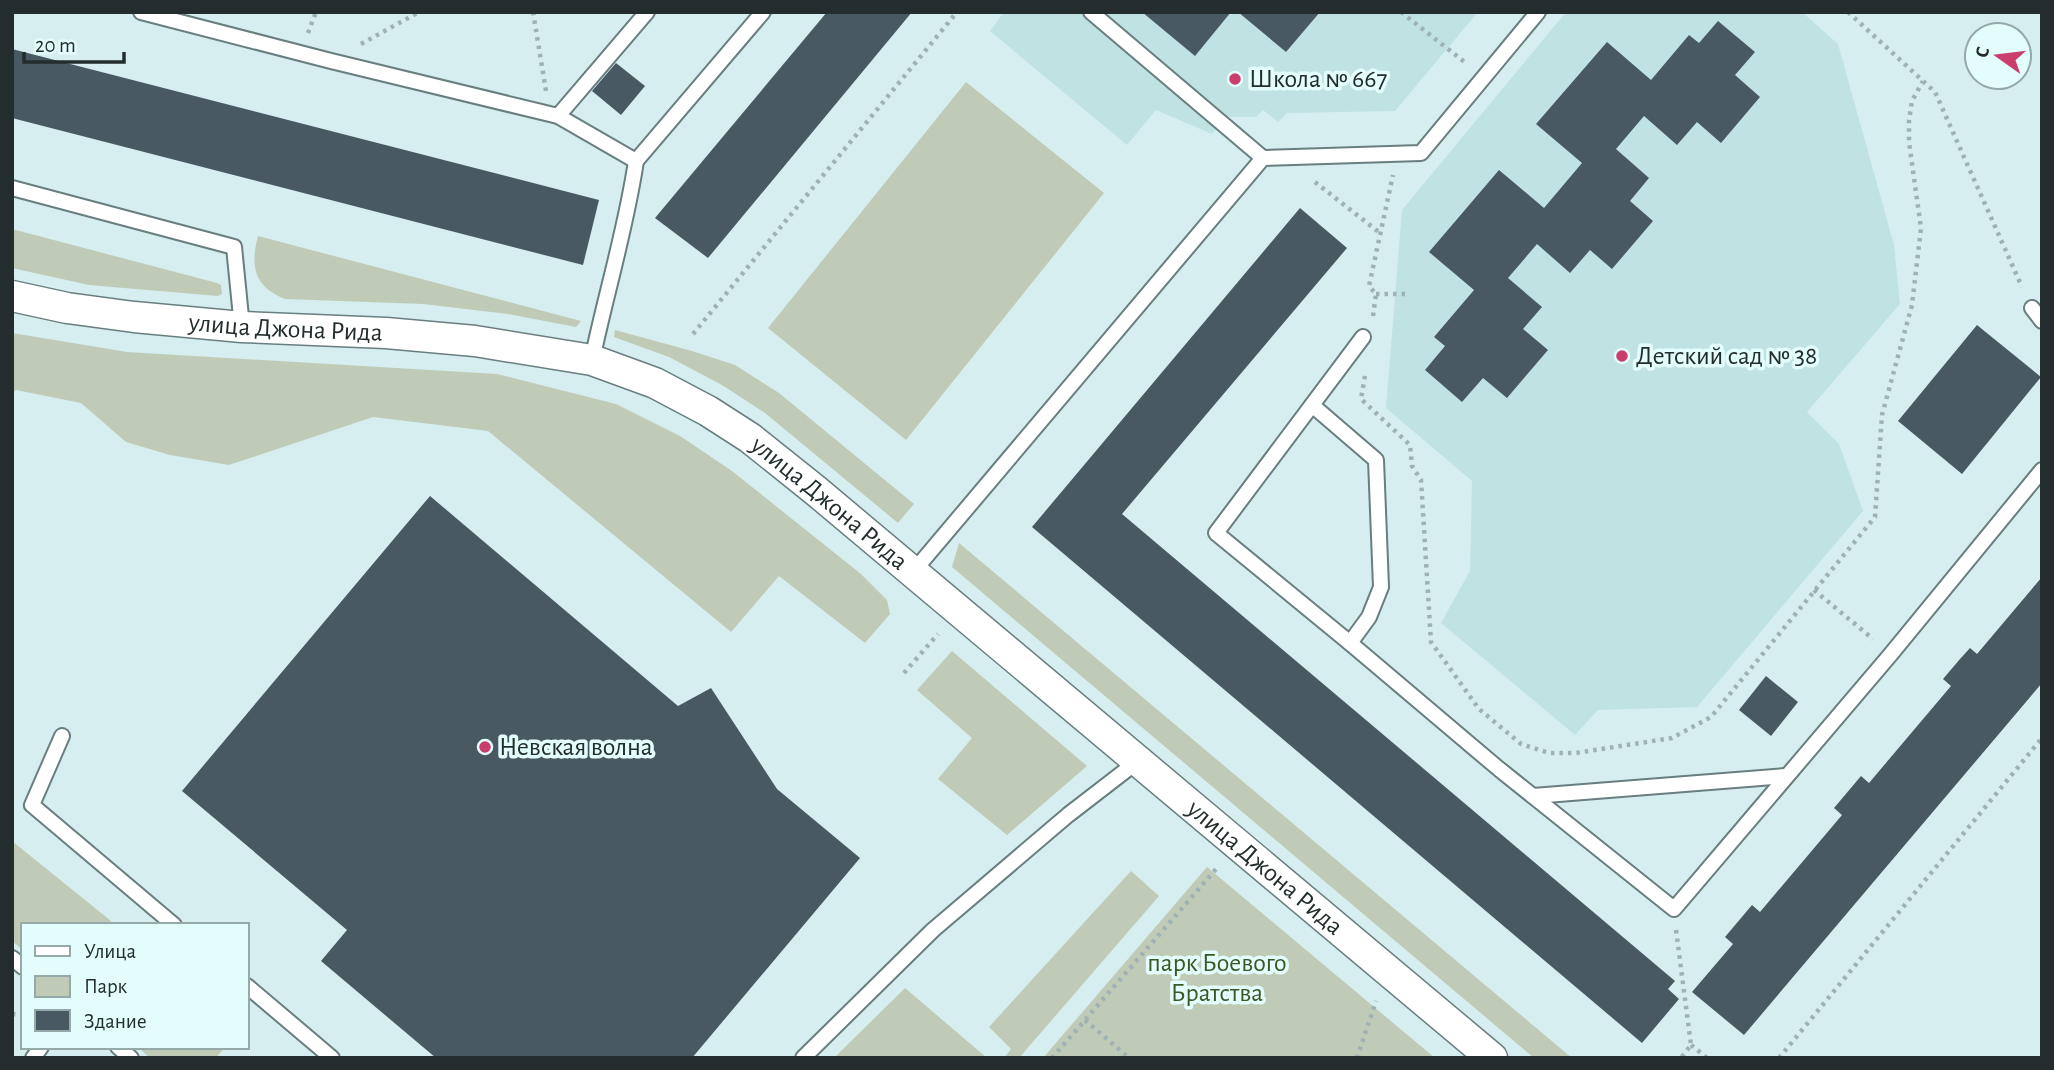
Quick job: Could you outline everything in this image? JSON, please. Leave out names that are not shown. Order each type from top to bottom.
[{"type":"street","name":"улица Джона Рида","points":[[12,296],[67,308],[242,327],[386,333],[475,341],[592,360],[655,383],[708,411],[750,438],[1492,1058]]},
{"type":"lane","points":[[141,12],[554,115],[636,161]]},
{"type":"lane","points":[[554,115],[647,12]]},
{"type":"lane","points":[[592,360],[629,207],[636,161],[764,12]]},
{"type":"lane","points":[[1091,12],[1263,159],[1421,153],[1538,12]]},
{"type":"lane","points":[[913,572],[1263,159]]},
{"type":"lane","points":[[12,188],[234,247],[242,327]]},
{"type":"lane","points":[[2032,308],[2042,321]]},
{"type":"lane","points":[[1367,332],[1216,533],[1533,796],[1674,909],[1891,654],[2042,470]]},
{"type":"lane","points":[[1312,405],[1376,460],[1381,587],[1369,617],[1350,643]]},
{"type":"lane","points":[[62,736],[32,805],[172,923]]},
{"type":"lane","points":[[803,1058],[933,930],[1068,815],[1138,761]]},
{"type":"lane","points":[[1533,796],[1786,776]]},
{"type":"lane","points":[[248,987],[332,1058]]},
{"type":"path","points":[[331,61],[419,12]]},
{"type":"path","points":[[533,12],[554,115]]},
{"type":"path","points":[[693,334],[957,12]]},
{"type":"path","points":[[1401,12],[1483,78]]},
{"type":"path","points":[[1848,12],[1935,92],[2032,308]]},
{"type":"path","points":[[1365,375],[1361,399],[1410,445],[1412,466],[1421,480],[1431,642],[1479,709],[1521,744],[1549,753],[1576,753],[1672,738],[1682,733],[1711,717],[1875,517],[1882,415],[1912,305],[1921,228],[1909,142],[1909,120],[1912,101],[1923,81]]},
{"type":"path","points":[[1397,154],[1369,286],[1376,294],[1410,294]]},
{"type":"path","points":[[1284,158],[1380,233]]},
{"type":"path","points":[[1367,332],[1376,294]]},
{"type":"path","points":[[1814,590],[1891,654]]},
{"type":"path","points":[[904,673],[942,630]]},
{"type":"path","points":[[1779,1058],[2042,738]]},
{"type":"path","points":[[1052,1058],[1221,864]]},
{"type":"path","points":[[1674,909],[1692,1045],[1707,1058]]},
{"type":"path","points":[[1357,1058],[1377,997]]},
{"type":"path","points":[[1085,1020],[1129,1058]]},
{"type":"path","points":[[1681,1058],[1692,1045]]},
{"type":"shaded area","name":"Школа № 667","points":[[1004,12],[1478,12],[1395,111],[1287,113],[1278,122],[1263,110],[1256,117],[1227,117],[1212,134],[1156,110],[1127,145],[990,31]]},
{"type":"shaded area","name":"Детский сад № 38","points":[[1566,12],[1802,12],[1838,44],[1894,245],[1900,304],[1807,412],[1839,444],[1863,511],[1697,707],[1598,710],[1575,735],[1441,623],[1470,571],[1472,481],[1386,408],[1402,210]]},
{"type":"green space","points":[[966,82],[1104,193],[906,440],[768,328]]},
{"type":"green space","points":[[12,229],[217,283],[221,285],[222,294],[218,296],[89,285],[12,268]]},
{"type":"green space","points":[[258,236],[581,321],[576,327],[508,314],[423,304],[285,299],[267,288],[257,274],[254,257]]},
{"type":"green space","points":[[615,330],[735,365],[779,393],[914,504],[898,523],[765,413],[722,385],[669,357],[614,337]]},
{"type":"green space","points":[[12,333],[127,352],[497,374],[616,404],[680,436],[732,471],[861,574],[887,600],[890,614],[865,643],[779,576],[731,632],[488,431],[373,417],[229,465],[170,455],[126,442],[81,403],[16,390],[12,394]]},
{"type":"green space","points":[[959,543],[1572,1058],[1534,1058],[952,567]]},
{"type":"green space","points":[[952,651],[1087,766],[1007,835],[938,779],[972,738],[917,690]]},
{"type":"green space","points":[[12,841],[111,921],[21,923],[21,948],[12,941]]},
{"type":"green space","name":"парк Боевого Братства","points":[[1207,867],[1435,1058],[1043,1058]]},
{"type":"green space","points":[[1131,871],[1159,896],[1019,1058],[1004,1058],[1011,1049],[989,1027]]},
{"type":"green space","points":[[905,988],[987,1058],[834,1058]]},
{"type":"green space","points":[[140,1049],[223,1049],[216,1058],[150,1058]]},
{"type":"building","points":[[827,12],[912,12],[708,258],[655,218]]},
{"type":"building","points":[[1142,12],[1231,12],[1195,56]]},
{"type":"building","points":[[1238,12],[1320,12],[1286,52]]},
{"type":"building","points":[[1718,21],[1755,52],[1735,75],[1760,97],[1721,143],[1697,122],[1677,145],[1644,116],[1616,149],[1649,178],[1630,201],[1653,221],[1612,269],[1590,250],[1570,273],[1537,244],[1508,278],[1542,307],[1523,329],[1548,350],[1507,398],[1483,378],[1462,402],[1425,370],[1445,346],[1434,337],[1474,290],[1429,252],[1499,170],[1544,208],[1582,163],[1536,124],[1607,42],[1651,80],[1689,35],[1699,43]]},
{"type":"building","points":[[12,49],[599,200],[583,265],[12,118]]},
{"type":"building","points":[[616,63],[645,86],[621,115],[592,91]]},
{"type":"building","points":[[1300,208],[1347,248],[1122,514],[1675,981],[1668,989],[1679,999],[1642,1043],[1032,527]]},
{"type":"building","points":[[1977,325],[2041,377],[1962,474],[1898,421]]},
{"type":"building","name":"Невская волна","points":[[430,496],[678,706],[711,688],[777,789],[860,858],[692,1058],[436,1058],[321,961],[347,930],[182,791]]},
{"type":"building","points":[[2042,577],[2042,683],[1744,1035],[1692,992],[1733,944],[1725,937],[1752,905],[1760,912],[1842,815],[1834,808],[1861,776],[1869,783],[1951,686],[1943,679],[1970,648],[1977,654]]},
{"type":"building","points":[[1766,676],[1798,702],[1771,736],[1739,710]]},
{"type":"place","name":"Школа № 667","points":[[1235,79]]},
{"type":"place","name":"Детский сад № 38","points":[[1622,356]]},
{"type":"place","name":"Невская волна","points":[[485,747]]}]
